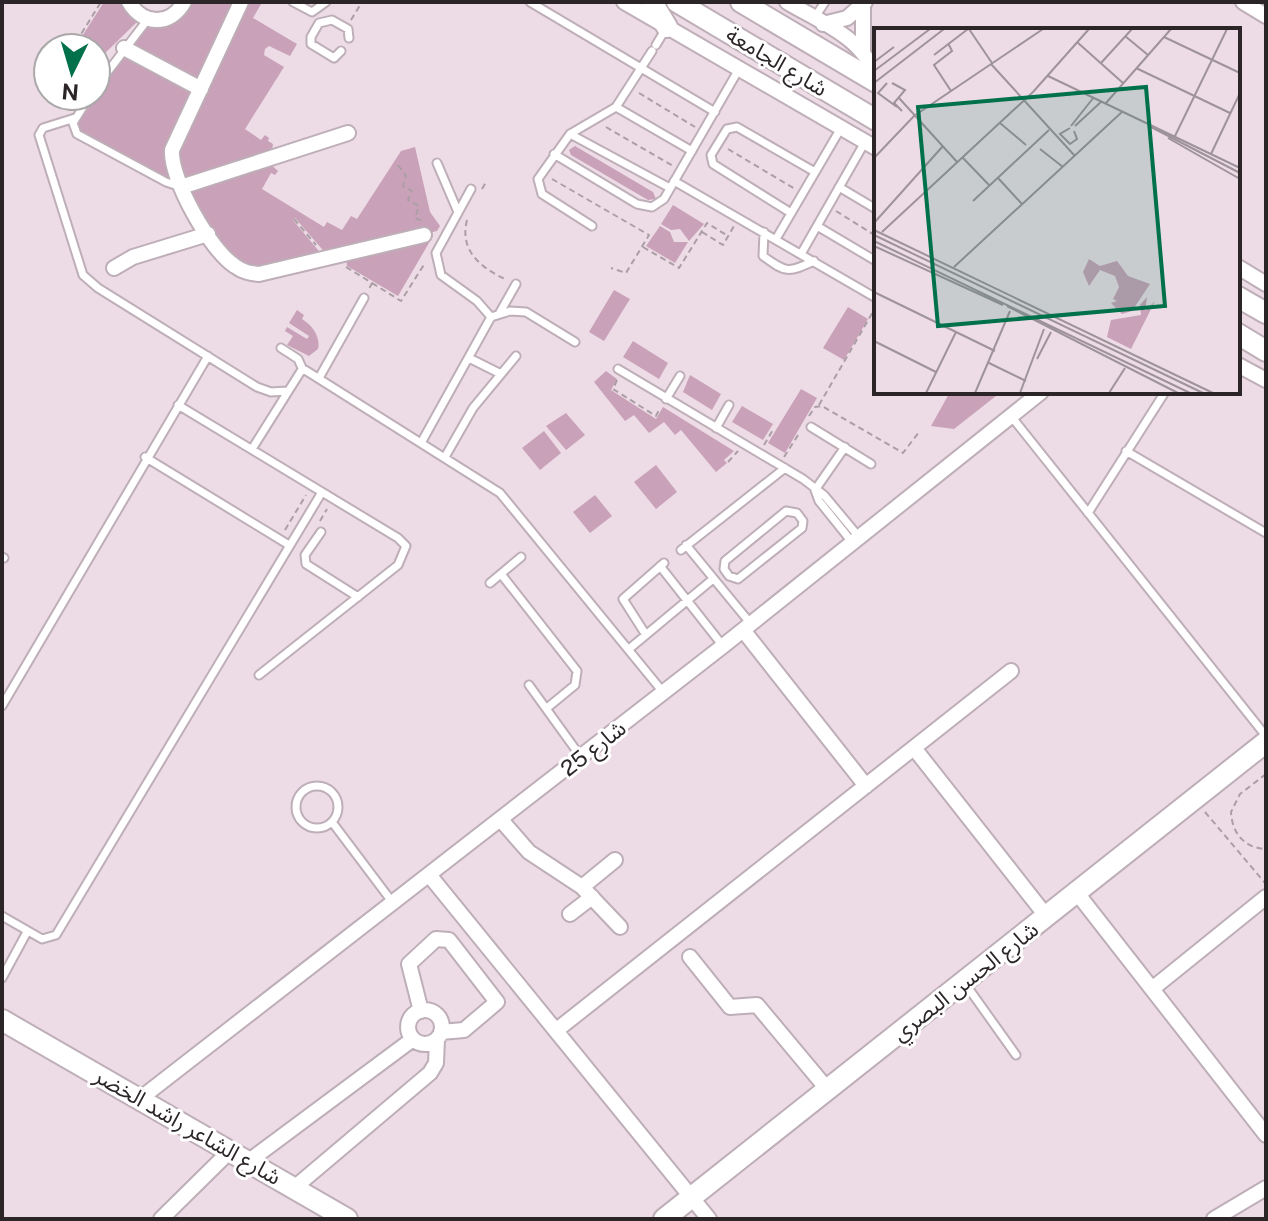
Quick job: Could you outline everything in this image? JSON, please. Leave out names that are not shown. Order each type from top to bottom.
[{"type":"street","points":[[131,2],[148,18],[173,16],[183,2]]},
{"type":"street","points":[[241,2],[172,150],[174,173],[208,234],[226,259],[247,272],[259,274],[424,235]]},
{"type":"street","points":[[624,2],[870,145]]},
{"type":"street","points":[[652,2],[667,27]]},
{"type":"street","name":"شارع الجامعة","points":[[677,2],[874,119]]},
{"type":"street","name":"شارع الجامعة","points":[[741,2],[874,80]]},
{"type":"street","points":[[787,2],[863,50],[874,72]]},
{"type":"street","points":[[1243,2],[1266,16]]},
{"type":"street","points":[[863,50],[864,4]]},
{"type":"street","points":[[819,21],[847,18],[864,4]]},
{"type":"street","points":[[124,48],[201,89]]},
{"type":"street","points":[[181,187],[348,133]]},
{"type":"street","points":[[114,268],[133,257],[208,234]]},
{"type":"street","points":[[1240,268],[1266,284]]},
{"type":"street","points":[[1240,298],[1266,313]]},
{"type":"street","points":[[1240,335],[1265,353]]},
{"type":"street","points":[[1240,366],[1266,380]]},
{"type":"street","name":"شارع 25","points":[[141,1098],[394,905],[1038,394]]},
{"type":"street","points":[[747,627],[866,786]]},
{"type":"street","points":[[558,1029],[1011,671]]},
{"type":"street","name":"شارع الحسن البصري","points":[[664,1219],[1047,917],[1266,739]]},
{"type":"street","points":[[914,748],[1047,917]]},
{"type":"street","points":[[501,820],[545,866],[587,892],[620,927]]},
{"type":"street","points":[[570,914],[615,860]]},
{"type":"street","points":[[430,876],[558,1029],[709,1219]]},
{"type":"street","points":[[1077,893],[1266,1135]]},
{"type":"street","points":[[1152,989],[1266,897]]},
{"type":"street","points":[[436,939],[449,940],[497,1002],[464,1030],[420,1043],[413,1039],[408,1022],[421,1011],[409,964],[436,939]]},
{"type":"street","points":[[690,957],[730,1007],[757,1005],[828,1090]]},
{"type":"street","name":"شارع الشاعر راشد الخضر","points":[[2,1007],[29,1034]]},
{"type":"street","points":[[294,1188],[430,1073],[436,1063],[439,1036],[437,1015],[421,1011]]},
{"type":"street","name":"شارع الشاعر راشد الخضر","points":[[2,1020],[347,1219]]},
{"type":"street","points":[[161,1219],[240,1156],[413,1039]]},
{"type":"street","points":[[1222,1217],[1266,1188]]},
{"type":"lane","points":[[293,2],[317,12],[322,20]]},
{"type":"lane","points":[[317,12],[326,2]]},
{"type":"lane","points":[[530,2],[715,112]]},
{"type":"lane","points":[[819,21],[825,2]]},
{"type":"lane","points":[[112,64],[148,18]]},
{"type":"lane","points":[[341,51],[334,58],[311,44],[311,37],[322,20],[329,19],[346,28],[349,38]]},
{"type":"lane","points":[[592,226],[542,194],[538,186],[541,173],[570,134],[616,107],[667,27]]},
{"type":"lane","points":[[554,154],[645,207],[659,204],[739,69]]},
{"type":"lane","points":[[616,107],[692,151]]},
{"type":"lane","points":[[79,112],[73,123],[77,134],[181,187]]},
{"type":"lane","points":[[75,118],[43,128],[39,135],[83,275],[98,288],[264,390],[287,391]]},
{"type":"lane","points":[[791,213],[713,164],[711,155],[718,143],[727,129],[737,127],[815,172]]},
{"type":"lane","points":[[776,239],[841,128]]},
{"type":"lane","points":[[570,134],[739,218],[874,297]]},
{"type":"lane","points":[[801,254],[839,187],[870,145]]},
{"type":"lane","points":[[437,163],[458,212]]},
{"type":"lane","points":[[839,187],[874,208]]},
{"type":"lane","points":[[475,190],[458,212],[435,261],[441,275],[494,316]]},
{"type":"lane","points":[[817,226],[874,260]]},
{"type":"lane","points":[[764,232],[763,256],[787,271],[814,261]]},
{"type":"lane","points":[[421,443],[494,316],[516,284]]},
{"type":"lane","points":[[319,378],[364,298]]},
{"type":"lane","points":[[494,316],[510,311],[526,312],[575,342]]},
{"type":"lane","points":[[281,348],[298,359],[303,370],[500,493],[663,692]]},
{"type":"lane","points":[[2,706],[145,457],[208,356]]},
{"type":"lane","points":[[445,457],[473,408],[516,356]]},
{"type":"lane","points":[[469,358],[501,374]]},
{"type":"lane","points":[[252,449],[303,370]]},
{"type":"lane","points":[[620,370],[782,466],[815,490],[819,501],[855,540]]},
{"type":"lane","points":[[666,399],[680,376]]},
{"type":"lane","points":[[1088,513],[1164,394]]},
{"type":"lane","points":[[178,405],[403,541],[404,558],[259,675]]},
{"type":"lane","points":[[716,428],[729,405]]},
{"type":"lane","points":[[1011,416],[1266,739]]},
{"type":"lane","points":[[811,427],[871,464]]},
{"type":"lane","points":[[815,490],[845,447]]},
{"type":"lane","points":[[1126,451],[1266,533]]},
{"type":"lane","points":[[145,457],[289,545]]},
{"type":"lane","points":[[747,627],[715,581],[683,548],[782,466]]},
{"type":"lane","points":[[2,916],[42,939],[49,939],[60,929],[322,492]]},
{"type":"lane","points":[[786,511],[795,511],[801,518],[802,528],[741,577],[735,579],[727,574],[725,561],[786,511]]},
{"type":"lane","points":[[318,530],[305,555],[306,564],[358,597]]},
{"type":"lane","points":[[490,583],[521,557]]},
{"type":"lane","points":[[646,635],[623,599],[662,564],[723,646]]},
{"type":"lane","points":[[501,574],[577,671],[575,685],[547,708]]},
{"type":"lane","points":[[629,649],[687,600],[727,574]]},
{"type":"lane","points":[[529,685],[581,757]]},
{"type":"lane","points":[[316,786],[334,793],[338,811],[332,822],[321,828],[303,823],[295,806],[304,790],[316,786]]},
{"type":"lane","points":[[332,822],[394,905]]},
{"type":"lane","points":[[2,978],[27,932]]},
{"type":"lane","points":[[964,981],[1016,1055]]},
{"type":"path","points":[[82,32],[101,2]]},
{"type":"path","points":[[346,28],[362,2]]},
{"type":"path","points":[[630,87],[703,132]]},
{"type":"path","points":[[591,119],[680,171]]},
{"type":"path","points":[[718,143],[803,193]]},
{"type":"path","points":[[398,165],[406,176],[403,186],[412,191],[408,200],[419,206],[414,215],[418,221],[423,220],[424,235]]},
{"type":"path","points":[[541,173],[649,235],[626,273],[611,268]]},
{"type":"path","points":[[475,190],[486,182]]},
{"type":"path","points":[[828,207],[874,235]]},
{"type":"path","points":[[470,212],[464,231],[470,252],[490,272],[516,284]]},
{"type":"path","points":[[701,232],[723,245],[739,218]]},
{"type":"path","points":[[294,219],[327,258]]},
{"type":"path","points":[[642,246],[679,268],[707,223],[728,236]]},
{"type":"path","points":[[343,255],[346,268],[401,301],[425,263],[435,261]]},
{"type":"path","points":[[364,298],[372,283]]},
{"type":"path","points":[[782,466],[874,310]]},
{"type":"path","points":[[620,370],[613,389],[656,416],[666,399]]},
{"type":"path","points":[[818,406],[903,453],[919,432]]},
{"type":"path","points":[[759,453],[774,428]]},
{"type":"path","points":[[728,462],[745,445]]},
{"type":"path","points":[[280,538],[312,486]]},
{"type":"path","points":[[318,530],[333,499]]},
{"type":"path","points":[[1266,774],[1240,794],[1231,812],[1241,839],[1255,848],[1266,849]]},
{"type":"path","points":[[1194,799],[1266,884]]},
{"type":"shaded area","points":[[104,2],[127,2],[141,18],[112,46],[112,32],[85,32]]},
{"type":"shaded area","points":[[186,2],[239,2],[199,81],[133,50],[132,43],[152,21]]},
{"type":"shaded area","points":[[244,2],[261,4],[253,18],[297,44],[290,56],[269,46],[265,49],[264,55],[284,67],[245,129],[261,140],[265,135],[269,138],[268,141],[273,144],[271,155],[184,182],[176,147]]},
{"type":"shaded area","points":[[126,52],[194,93],[168,181],[75,128],[86,112],[112,112],[112,73]]},
{"type":"shaded area","points":[[575,146],[653,192],[656,199],[648,200],[571,155],[569,150]]},
{"type":"shaded area","points":[[415,147],[430,212],[440,226],[437,231],[328,256],[295,218],[293,220],[323,256],[252,271],[217,244],[189,191],[268,162],[278,171],[275,175],[271,173],[262,189],[324,227],[327,222],[342,230],[351,216],[357,219],[401,151]]},
{"type":"shaded area","points":[[673,205],[704,224],[689,241],[680,229],[671,230],[661,224]]},
{"type":"shaded area","points":[[660,226],[670,232],[674,242],[688,242],[675,263],[646,246]]},
{"type":"shaded area","points":[[433,236],[398,296],[347,266],[346,256]]},
{"type":"shaded area","points":[[614,290],[630,299],[604,341],[589,332]]},
{"type":"shaded area","points":[[848,307],[868,319],[844,360],[823,348]]},
{"type":"shaded area","points":[[297,310],[304,315],[302,319],[317,336],[318,349],[309,356],[287,345],[293,336],[285,331],[287,327],[307,339],[309,336],[289,323]]},
{"type":"shaded area","points":[[633,341],[668,363],[659,379],[623,357]]},
{"type":"shaded area","points":[[606,371],[617,379],[611,390],[656,419],[663,407],[734,451],[724,460],[727,463],[716,472],[681,430],[675,435],[664,422],[649,433],[634,415],[625,421],[594,382]]},
{"type":"shaded area","points":[[690,375],[721,394],[712,410],[683,392]]},
{"type":"shaded area","points":[[801,389],[817,398],[785,453],[768,443]]},
{"type":"shaded area","points":[[949,394],[998,394],[954,429],[931,426]]},
{"type":"shaded area","points":[[742,406],[773,424],[763,440],[732,422]]},
{"type":"shaded area","points":[[566,413],[585,435],[566,450],[546,426]]},
{"type":"shaded area","points":[[544,431],[561,453],[540,470],[522,448]]},
{"type":"shaded area","points":[[656,465],[677,492],[656,509],[634,482]]},
{"type":"shaded area","points":[[595,495],[612,516],[590,533],[573,512]]}]
